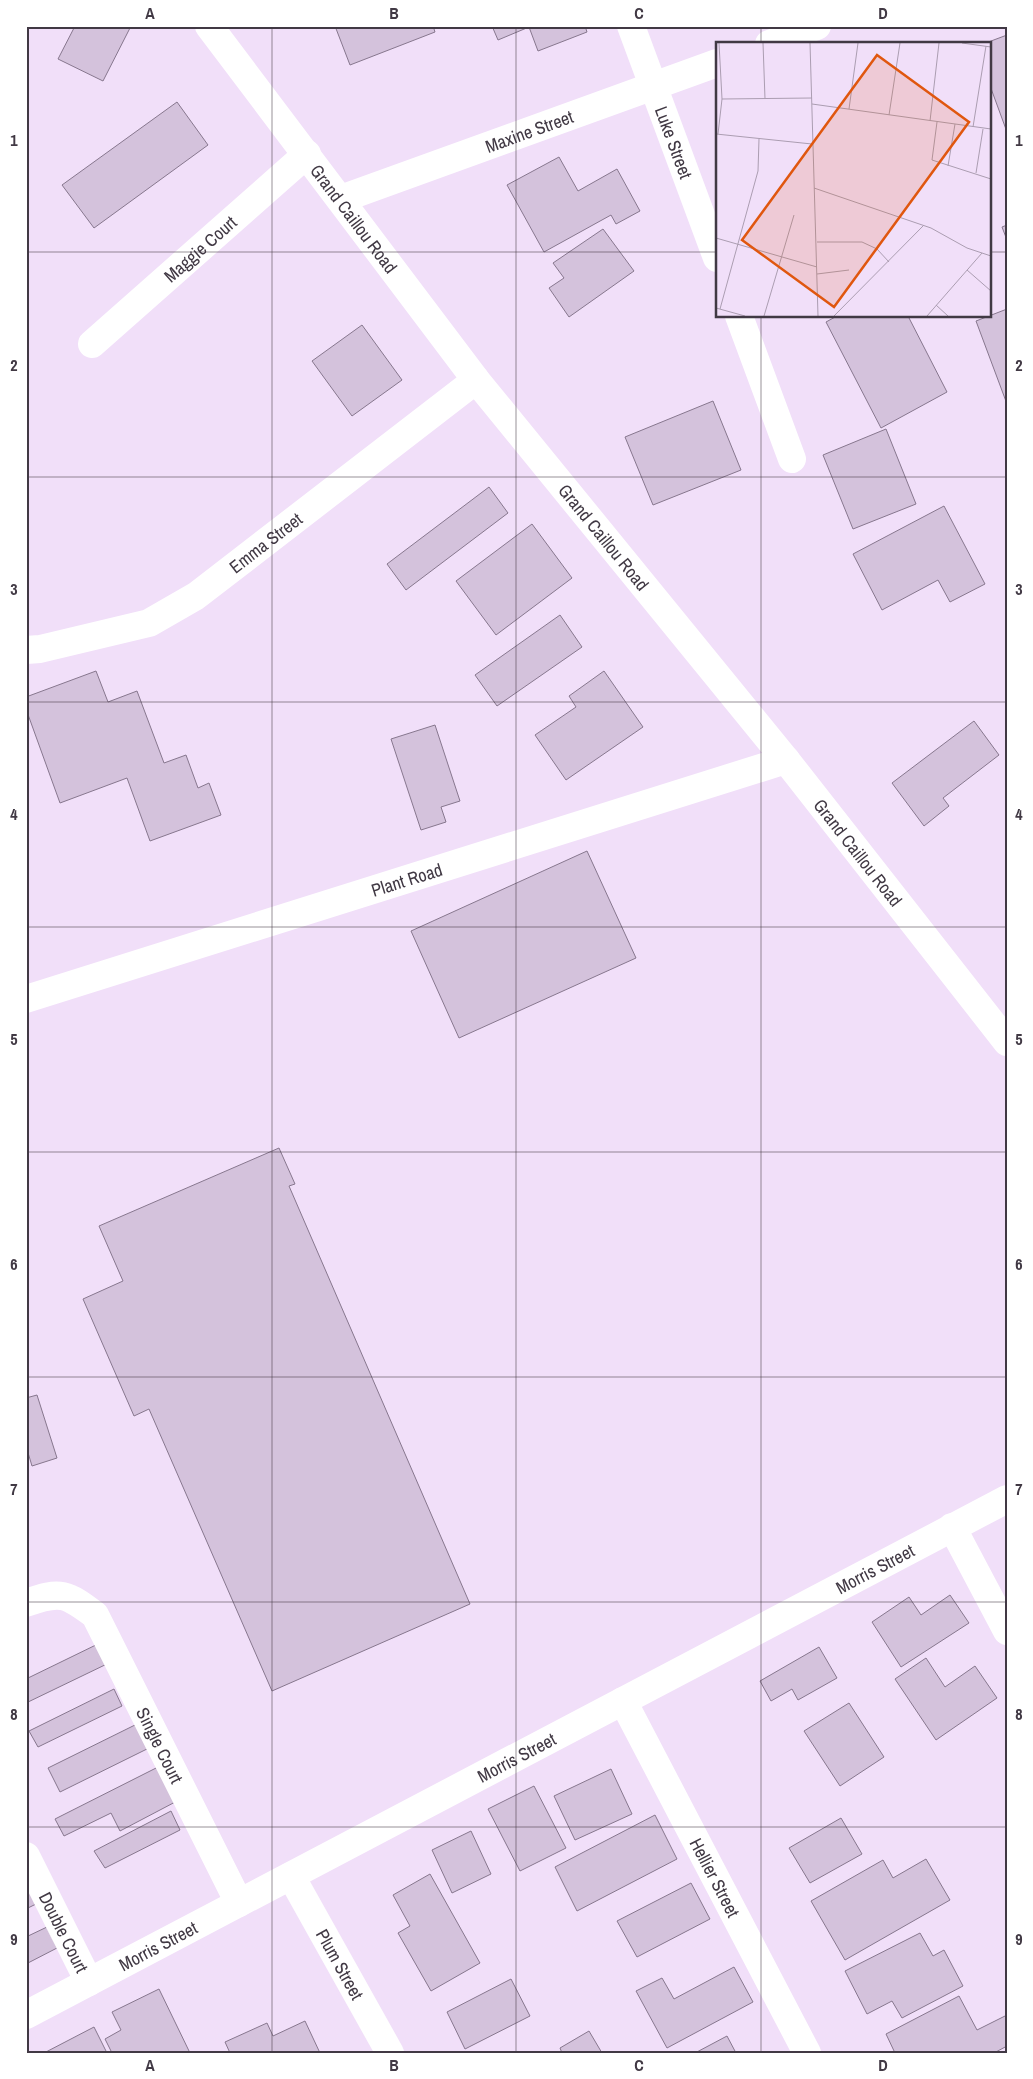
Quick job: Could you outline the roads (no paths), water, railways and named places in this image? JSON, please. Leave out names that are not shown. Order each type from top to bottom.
[{"type":"street","name":"Grand Caillou Road","points":[[209,26],[476,380],[786,760],[1007,1042]]},
{"type":"street","name":"Luke Street","points":[[631,26],[716,255]]},
{"type":"street","points":[[774,42],[817,26]]},
{"type":"street","name":"Maxine Street","points":[[341,199],[716,63]]},
{"type":"street","name":"Maggie Court","points":[[92,344],[307,154]]},
{"type":"street","points":[[740,318],[792,459]]},
{"type":"street","name":"Emma Street","points":[[26,650],[40,649],[149,623],[196,596],[476,380]]},
{"type":"street","name":"Plant Road","points":[[26,999],[786,760]]},
{"type":"street","name":"Morris Street","points":[[26,2015],[1007,1499]]},
{"type":"street","points":[[952,1528],[1007,1631]]},
{"type":"street","name":"Single Court","points":[[26,1603],[47,1595],[70,1597],[95,1615],[239,1903]]},
{"type":"street","name":"Hellier Street","points":[[624,1701],[807,2053]]},
{"type":"street","name":"Double Court","points":[[26,1856],[90,1982]]},
{"type":"street","name":"Plum Street","points":[[291,1876],[390,2053]]}]
